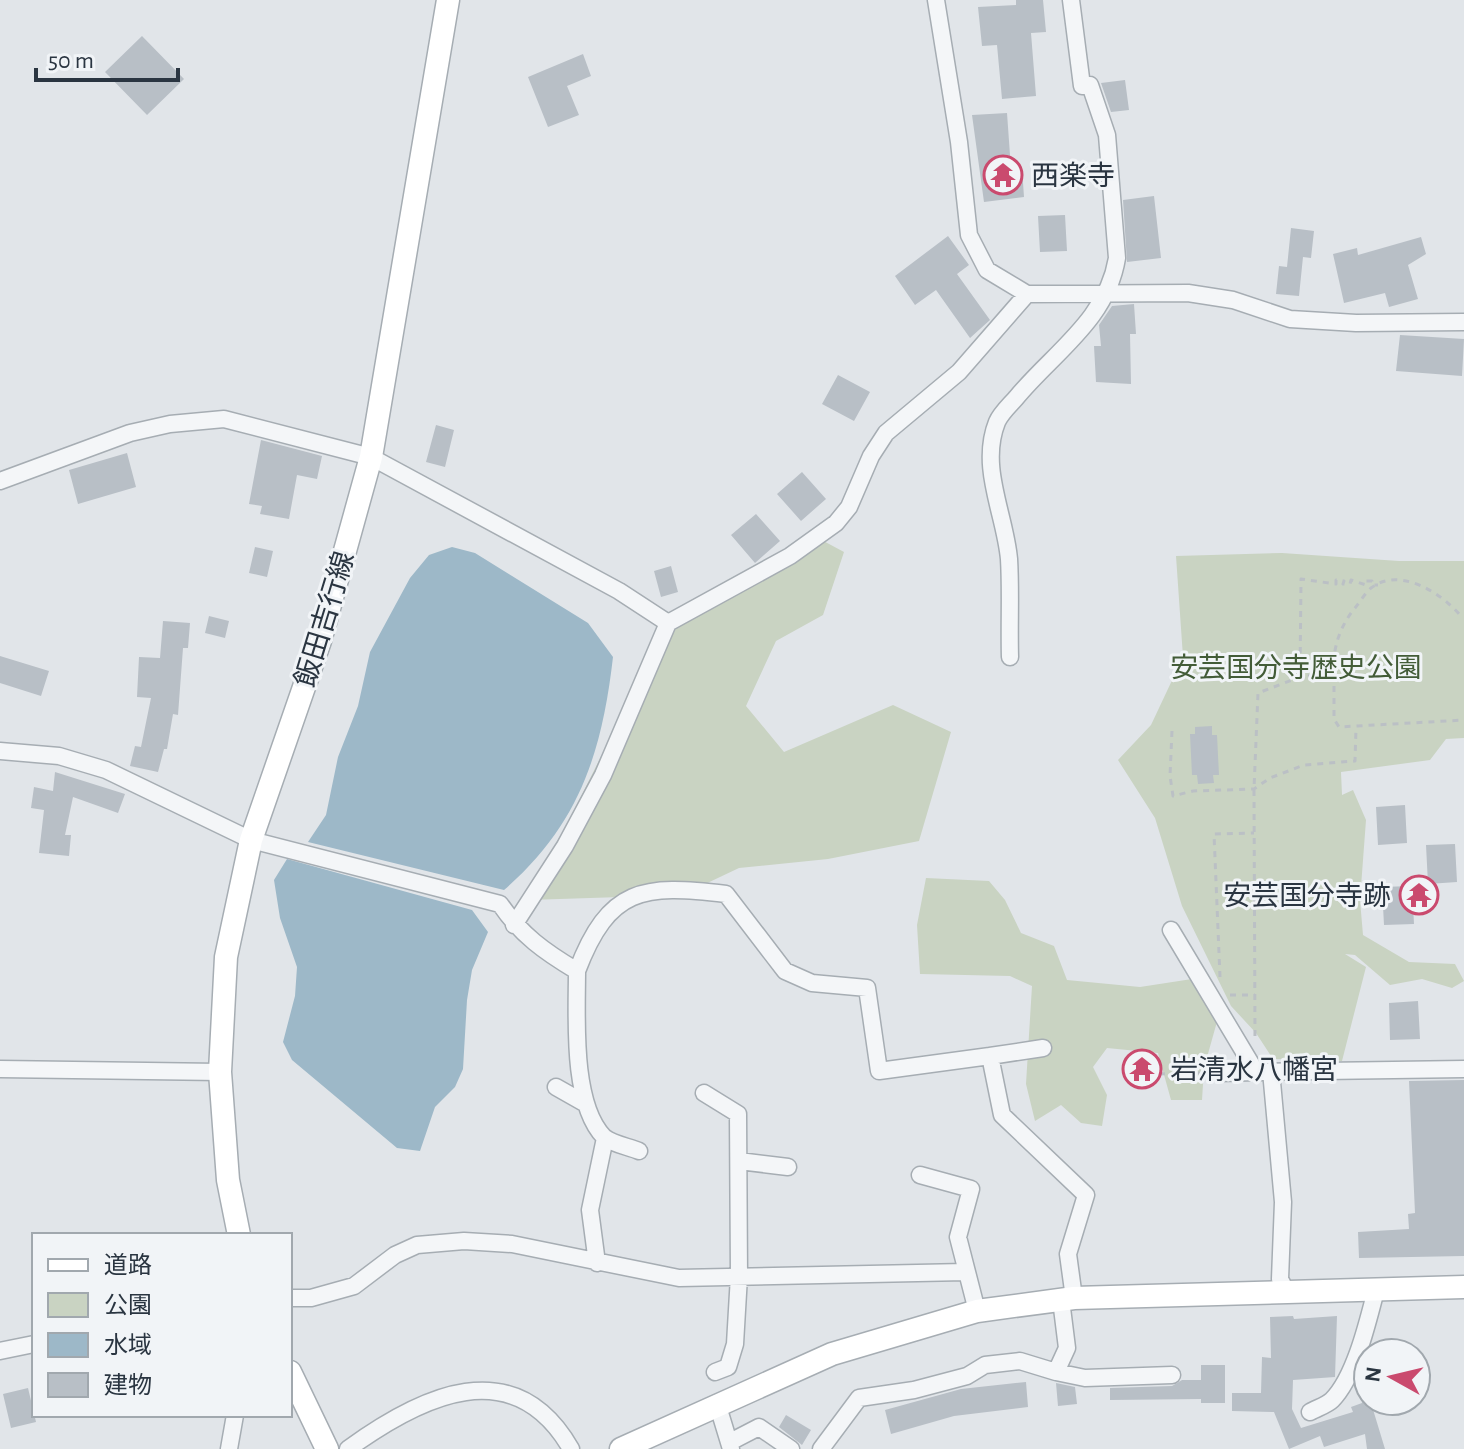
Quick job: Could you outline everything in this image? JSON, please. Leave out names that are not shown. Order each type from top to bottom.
[{"type":"main road","name":"飯田吉行線","points":[[239,1233],[228,1180],[220,1072],[226,957],[251,840],[320,641],[371,457],[448,0]]},
{"type":"main road","points":[[621,1449],[717,1403],[832,1354],[977,1311],[1068,1299],[1464,1287]]},
{"type":"main road","points":[[292,1376],[327,1449]]},
{"type":"street","points":[[936,0],[959,142],[969,235],[987,270],[1027,294],[1188,293],[1233,300],[1290,319],[1356,323],[1464,322]]},
{"type":"street","points":[[1010,657],[1009,557],[995,497],[990,445],[998,419],[1025,386],[1077,337],[1105,295],[1114,277],[1117,258],[1107,135],[1090,85],[1082,86],[1071,0]]},
{"type":"street","points":[[514,925],[565,846],[603,775],[668,623],[790,556],[836,523],[849,507],[871,456],[886,433],[959,372],[1027,294]]},
{"type":"street","points":[[0,481],[130,433],[170,424],[224,419],[371,457],[619,591],[668,623]]},
{"type":"street","points":[[0,751],[59,756],[106,770],[251,840],[500,904],[514,925],[539,949],[577,971]]},
{"type":"street","points":[[639,1151],[605,1138],[586,1104],[577,1045],[577,971],[588,941],[610,909],[646,891],[683,889],[726,894],[785,971],[812,983],[867,988],[879,1071],[1043,1048]]},
{"type":"street","points":[[1171,930],[1264,1072],[1283,1202],[1280,1279],[1287,1293]]},
{"type":"street","points":[[990,1056],[1002,1115],[1086,1195],[1068,1254],[1067,1348],[1056,1372]]},
{"type":"street","points":[[0,1069],[220,1072]]},
{"type":"street","points":[[1220,1073],[1464,1069]]},
{"type":"street","points":[[556,1087],[586,1104]]},
{"type":"street","points":[[704,1093],[738,1114],[739,1276],[735,1344],[728,1367],[715,1372]]},
{"type":"street","points":[[597,1263],[590,1210],[605,1138]]},
{"type":"street","points":[[739,1161],[788,1167]]},
{"type":"street","points":[[920,1175],[971,1189],[958,1237],[977,1311]]},
{"type":"street","points":[[292,1298],[311,1298],[354,1286],[395,1255],[417,1245],[464,1241],[512,1244],[679,1278],[965,1272]]},
{"type":"street","points":[[1310,1412],[1332,1401],[1347,1375],[1365,1332],[1376,1290]]},
{"type":"street","points":[[0,1351],[32,1344]]},
{"type":"street","points":[[821,1449],[859,1398],[914,1390],[967,1376],[985,1365],[1020,1361],[1085,1378],[1172,1375]]},
{"type":"street","points":[[348,1449],[420,1406],[481,1388],[503,1391],[526,1402],[557,1424],[571,1449]]},
{"type":"street","points":[[717,1403],[730,1446],[759,1427],[791,1449]]},
{"type":"street","points":[[229,1449],[235,1417]]},
{"type":"path","points":[[1300,677],[1301,579],[1350,584],[1351,580],[1366,585],[1366,581],[1372,581],[1372,585],[1379,585]]},
{"type":"path","points":[[1464,614],[1460,615],[1444,597],[1422,586],[1387,581],[1371,588],[1343,624],[1332,673],[1334,719],[1339,727],[1464,720]]},
{"type":"path","points":[[1264,1072],[1255,995],[1254,789],[1258,693],[1300,677],[1332,673]]},
{"type":"path","points":[[1172,731],[1170,776],[1173,796],[1193,791],[1254,789],[1270,778],[1304,765],[1355,761],[1356,728]]},
{"type":"path","points":[[1220,980],[1214,834],[1254,833]]},
{"type":"path","points":[[1220,994],[1255,995]]},
{"type":"path","points":[[1159,1074],[1200,1073]]},
{"type":"green space","points":[[816,537],[844,552],[823,615],[776,641],[746,706],[784,752],[893,705],[951,732],[919,841],[828,859],[739,868],[682,895],[529,900],[668,623]]},
{"type":"green space","name":"安芸国分寺歴史公園","points":[[1282,553],[1399,561],[1464,561],[1464,738],[1446,739],[1430,760],[1341,772],[1342,795],[1353,790],[1366,820],[1360,900],[1363,935],[1409,962],[1455,964],[1464,981],[1452,988],[1422,979],[1390,985],[1355,955],[1345,954],[1366,967],[1342,1061],[1273,1059],[1256,1033],[1231,1006],[1182,906],[1155,818],[1118,760],[1151,725],[1183,657],[1176,556]]},
{"type":"green space","points":[[926,878],[989,881],[1005,900],[1021,933],[1054,946],[1067,980],[1140,987],[1205,977],[1220,1011],[1204,1068],[1202,1100],[1171,1100],[1158,1053],[1107,1048],[1093,1067],[1107,1095],[1102,1126],[1081,1123],[1061,1105],[1035,1121],[1026,1084],[1032,986],[1010,976],[920,974],[917,925]]},
{"type":"water","points":[[452,547],[475,553],[588,623],[613,657],[602,725],[593,756],[569,813],[530,865],[504,890],[308,842],[326,815],[338,757],[358,706],[370,652],[410,578],[429,555]]},
{"type":"water","points":[[287,859],[472,910],[488,932],[472,970],[463,1069],[455,1087],[435,1107],[420,1151],[397,1148],[292,1060],[283,1042],[295,996],[297,967],[280,918],[274,880]]},
{"type":"building","points":[[1016,0],[1043,0],[1046,32],[1031,33],[1036,96],[1002,99],[997,45],[982,46],[978,7],[1016,5]]},
{"type":"building","points":[[142,36],[184,79],[147,115],[105,72]]},
{"type":"building","points":[[583,54],[591,76],[567,86],[579,115],[548,127],[528,77]]},
{"type":"building","points":[[1125,80],[1129,110],[1111,112],[1101,83]]},
{"type":"building","points":[[1007,113],[1011,169],[1022,168],[1024,197],[984,202],[972,115]]},
{"type":"building","points":[[1154,196],[1161,258],[1127,262],[1123,200]]},
{"type":"building","points":[[1065,215],[1067,251],[1040,252],[1038,216]]},
{"type":"building","points":[[1291,228],[1314,231],[1311,258],[1303,257],[1299,296],[1276,294],[1279,266],[1287,267]]},
{"type":"building","points":[[948,236],[969,265],[957,274],[990,320],[970,338],[936,290],[915,305],[895,276]]},
{"type":"building","points":[[1421,237],[1426,254],[1408,265],[1418,299],[1389,307],[1385,293],[1344,303],[1333,254],[1357,248],[1358,255]]},
{"type":"building","points":[[1134,304],[1136,334],[1130,334],[1131,384],[1096,382],[1094,346],[1101,346],[1099,325],[1112,306]]},
{"type":"building","points":[[1400,335],[1464,339],[1462,376],[1396,371]]},
{"type":"building","points":[[838,375],[870,392],[854,421],[822,404]]},
{"type":"building","points":[[436,425],[454,430],[445,467],[426,462]]},
{"type":"building","points":[[261,440],[322,456],[317,479],[297,475],[289,519],[260,514],[262,506],[249,504]]},
{"type":"building","points":[[127,453],[136,487],[78,504],[69,470]]},
{"type":"building","points":[[802,472],[826,499],[801,521],[777,494]]},
{"type":"building","points":[[756,514],[780,541],[755,563],[731,535]]},
{"type":"building","points":[[255,547],[273,551],[267,577],[249,573]]},
{"type":"building","points":[[671,566],[678,592],[661,597],[654,571]]},
{"type":"building","points":[[209,616],[229,621],[225,638],[205,633]]},
{"type":"building","points":[[163,621],[190,623],[188,648],[183,648],[178,715],[173,714],[167,749],[164,749],[158,772],[130,766],[135,746],[141,747],[151,698],[137,697],[139,657],[160,658]]},
{"type":"building","points":[[0,656],[49,671],[41,696],[0,683]]},
{"type":"building","points":[[1212,726],[1212,735],[1217,735],[1219,775],[1213,775],[1214,783],[1198,784],[1197,775],[1192,775],[1190,734],[1195,734],[1195,727]]},
{"type":"building","points":[[55,772],[125,794],[118,813],[73,797],[65,835],[71,835],[69,856],[39,853],[44,810],[31,808],[34,787],[53,791]]},
{"type":"building","points":[[1405,805],[1407,843],[1378,845],[1376,807]]},
{"type":"building","points":[[1455,844],[1457,882],[1428,884],[1426,845]]},
{"type":"building","points":[[1412,886],[1414,924],[1384,925],[1382,887]]},
{"type":"building","points":[[1418,1001],[1420,1039],[1390,1040],[1389,1003]]},
{"type":"building","points":[[1464,1080],[1464,1256],[1359,1258],[1358,1232],[1409,1229],[1408,1214],[1415,1213],[1409,1081]]},
{"type":"building","points":[[1337,1316],[1335,1377],[1293,1380],[1292,1409],[1301,1428],[1352,1412],[1352,1417],[1375,1417],[1385,1449],[1367,1449],[1365,1434],[1324,1447],[1320,1436],[1289,1449],[1274,1412],[1232,1411],[1232,1393],[1261,1393],[1262,1357],[1271,1358],[1270,1317]]},
{"type":"building","points":[[1201,1365],[1225,1365],[1225,1403],[1201,1403],[1201,1399],[1110,1400],[1110,1388],[1172,1386],[1182,1380],[1201,1380]]},
{"type":"building","points":[[1026,1382],[1028,1407],[954,1416],[891,1434],[885,1410],[961,1389]]},
{"type":"building","points":[[1056,1383],[1075,1387],[1077,1404],[1058,1406]]},
{"type":"building","points":[[28,1388],[32,1417],[36,1422],[11,1428],[3,1394]]},
{"type":"building","points":[[786,1415],[811,1430],[802,1445],[779,1427]]},
{"type":"place","name":"西楽寺","points":[[1003,175]]},
{"type":"place","name":"安芸国分寺跡","points":[[1419,895]]},
{"type":"place","name":"岩清水八幡宮","points":[[1142,1069]]}]
